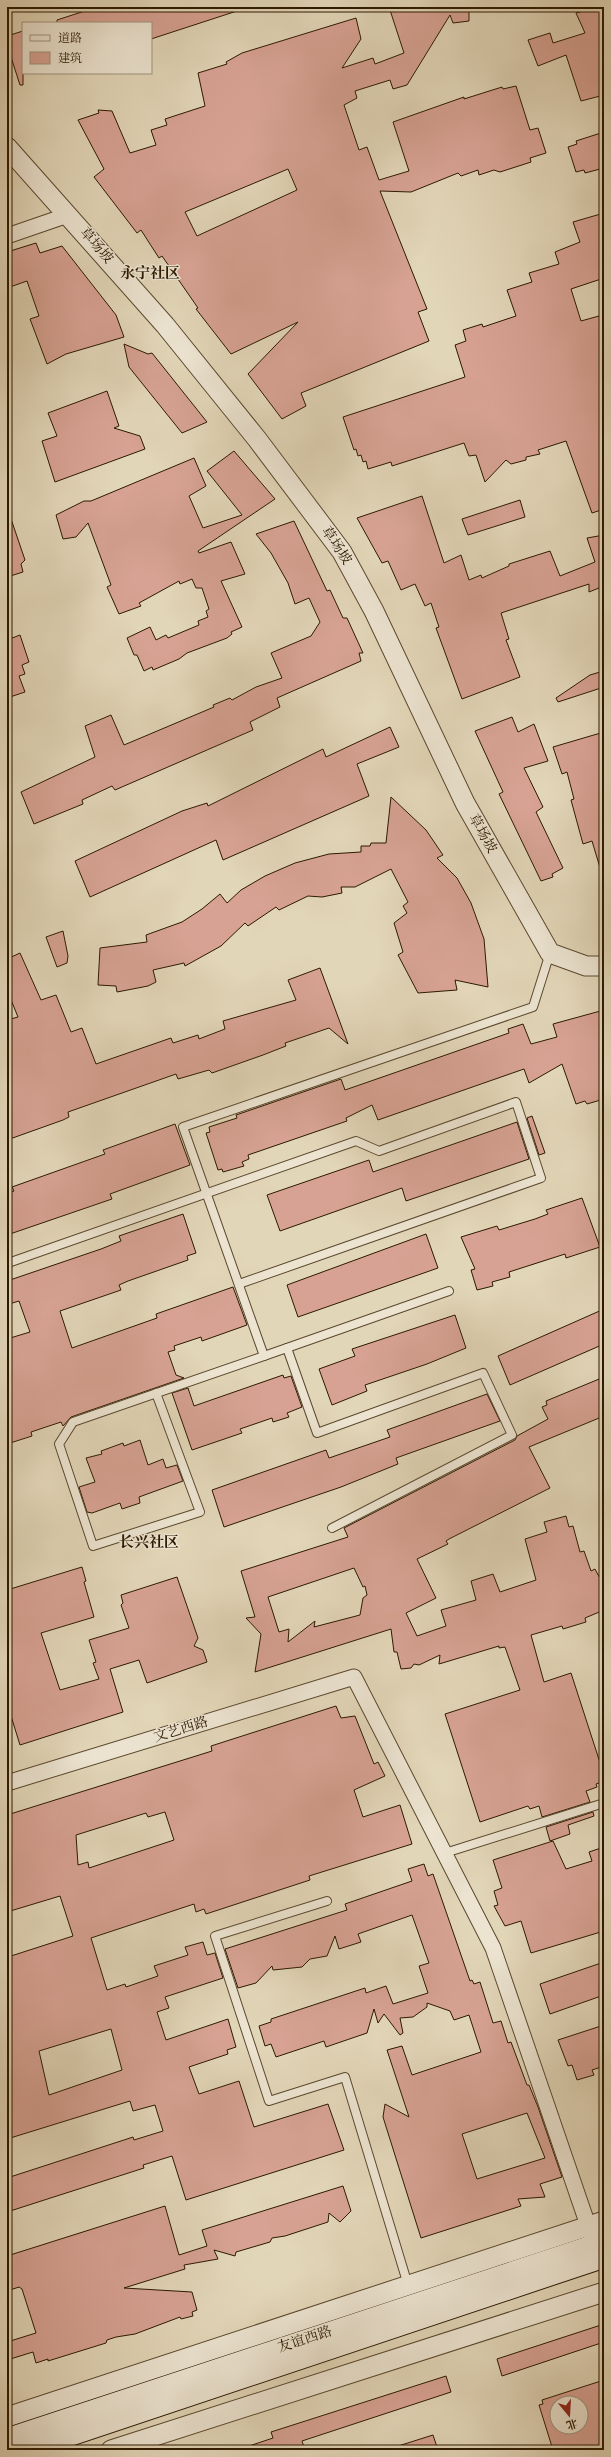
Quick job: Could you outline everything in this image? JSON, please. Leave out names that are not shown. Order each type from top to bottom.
[{"type":"main road","name":"友谊西路","points":[[7,2439],[599,2238]]},
{"type":"main road","name":"友谊西路","points":[[26,2450],[599,2238]]},
{"type":"street","name":"草场坡","points":[[7,147],[165,325],[257,439],[342,552],[374,611],[464,803],[550,953]]},
{"type":"street","points":[[7,236],[68,215]]},
{"type":"street","points":[[550,953],[586,966],[604,966]]},
{"type":"street","name":"文艺西路","points":[[7,1783],[354,1677],[445,1854]]},
{"type":"street","points":[[7,2417],[408,2286],[599,2238],[493,1948],[445,1854]]},
{"type":"street","points":[[111,2450],[604,2292]]},
{"type":"lane","points":[[264,1356],[183,1127],[533,1006],[550,953]]},
{"type":"lane","points":[[8,1263],[356,1141],[379,1151],[516,1102],[541,1178],[239,1284]]},
{"type":"lane","points":[[156,1393],[200,1512],[93,1546],[59,1444],[73,1422],[156,1393],[264,1356],[450,1291]]},
{"type":"lane","points":[[287,1348],[317,1433],[482,1373],[512,1435],[332,1528]]},
{"type":"lane","points":[[445,1854],[604,1803]]},
{"type":"lane","points":[[327,1901],[215,1936],[269,2101],[345,2077],[408,2286]]},
{"type":"building","points":[[97,7],[240,7],[240,10],[152,39],[152,22],[57,22],[57,20]]},
{"type":"building","points":[[389,7],[469,7],[469,21],[453,23],[450,15],[407,85],[393,89],[390,80],[355,91],[357,98],[344,105],[359,150],[367,147],[379,180],[409,171],[393,122],[464,97],[464,99],[502,87],[503,89],[516,86],[530,130],[538,128],[546,153],[530,158],[531,162],[500,172],[494,170],[479,175],[478,170],[461,176],[458,173],[411,192],[380,191],[427,309],[418,312],[429,341],[301,393],[306,406],[282,419],[248,374],[298,322],[231,354],[196,309],[198,308],[162,256],[159,258],[141,230],[137,233],[94,177],[104,169],[78,120],[99,113],[98,110],[112,111],[130,153],[156,145],[151,130],[167,125],[165,119],[205,106],[198,73],[227,64],[226,62],[242,53],[356,18],[361,39],[342,68],[373,58],[375,64],[404,53]],"holes":[[[288,169],[297,190],[197,236],[185,212]]]},
{"type":"building","points":[[596,7],[604,7],[604,95],[581,101],[566,55],[538,66],[528,40],[550,33],[553,43],[585,33],[576,13]]},
{"type":"building","points":[[22,31],[23,85],[20,85],[10,54],[7,55],[7,36]]},
{"type":"building","points":[[604,132],[604,168],[585,173],[584,170],[576,172],[568,147],[577,144],[576,141]]},
{"type":"building","points":[[604,213],[604,278],[571,289],[581,321],[599,316],[604,332],[604,509],[592,513],[566,441],[538,450],[540,454],[526,457],[526,460],[511,464],[506,460],[485,482],[476,455],[469,456],[464,443],[392,466],[391,462],[368,469],[366,461],[363,462],[361,455],[358,456],[356,449],[354,450],[343,417],[465,377],[455,345],[466,341],[463,330],[482,324],[483,327],[516,316],[507,290],[532,282],[529,273],[559,264],[555,252],[580,242],[573,222]]},
{"type":"building","points":[[36,243],[40,253],[62,246],[116,315],[124,337],[66,354],[47,364],[30,319],[39,316],[27,281],[7,288],[7,252]]},
{"type":"building","points":[[124,344],[148,354],[152,353],[207,422],[182,433],[129,367]]},
{"type":"building","points":[[107,391],[119,426],[114,428],[140,436],[145,449],[55,482],[42,441],[57,436],[48,413]]},
{"type":"building","points":[[234,451],[275,499],[198,551],[199,553],[231,542],[245,574],[221,581],[242,627],[231,632],[232,634],[227,638],[187,653],[179,659],[153,670],[152,667],[144,671],[137,655],[134,655],[127,638],[150,627],[156,640],[166,635],[168,638],[199,625],[198,621],[208,617],[206,611],[209,609],[202,588],[196,588],[192,579],[180,584],[179,581],[139,603],[141,606],[119,614],[107,587],[111,585],[88,523],[76,537],[63,539],[56,515],[84,501],[91,501],[194,458],[206,486],[189,496],[203,528],[242,515],[207,471]]},
{"type":"building","points":[[422,496],[444,563],[461,555],[469,580],[481,575],[482,578],[509,566],[509,564],[550,551],[560,576],[595,562],[587,538],[604,535],[604,586],[589,592],[589,584],[501,613],[509,639],[506,640],[520,677],[462,699],[436,628],[439,627],[431,603],[425,606],[415,584],[401,590],[388,561],[382,563],[357,518]]},
{"type":"building","points":[[520,500],[525,517],[468,535],[462,519]]},
{"type":"building","points":[[7,516],[10,516],[25,560],[21,564],[23,572],[7,577]]},
{"type":"building","points":[[294,521],[327,591],[330,590],[343,618],[347,618],[363,653],[359,653],[361,661],[277,698],[280,707],[250,722],[253,730],[115,790],[112,786],[82,800],[83,804],[34,824],[21,792],[95,757],[85,726],[111,715],[124,745],[214,707],[213,705],[230,698],[232,700],[256,687],[282,678],[271,653],[311,636],[320,622],[309,598],[295,604],[288,583],[271,553],[256,534]]},
{"type":"building","points":[[20,635],[29,662],[22,665],[25,674],[19,676],[25,692],[7,698],[7,640]]},
{"type":"building","points":[[600,672],[601,674],[604,673],[604,687],[558,702],[556,698],[590,675]]},
{"type":"building","points":[[512,717],[518,732],[534,724],[548,761],[524,768],[543,807],[536,812],[563,868],[552,874],[553,877],[541,881],[499,794],[503,792],[475,731]]},
{"type":"building","points":[[390,727],[399,747],[357,764],[369,796],[223,860],[216,840],[90,897],[75,861],[182,811],[207,803],[208,806],[323,749],[326,757]]},
{"type":"building","points":[[604,732],[604,870],[601,871],[592,841],[583,844],[571,800],[574,799],[567,772],[562,774],[553,747]]},
{"type":"building","points":[[391,797],[426,830],[443,855],[437,858],[457,878],[471,903],[484,939],[488,987],[455,980],[457,990],[418,993],[398,955],[403,952],[394,923],[407,913],[403,906],[408,902],[391,869],[355,887],[341,887],[342,893],[322,897],[308,896],[279,910],[276,907],[248,926],[245,923],[221,946],[185,966],[184,963],[153,970],[156,982],[148,986],[117,992],[116,986],[98,985],[100,948],[147,942],[146,935],[182,922],[202,909],[220,894],[227,903],[241,890],[265,876],[295,863],[329,854],[361,852],[361,846],[370,846],[371,843],[386,843]]},
{"type":"building","points":[[63,931],[68,956],[67,963],[57,967],[46,937]]},
{"type":"building","points":[[20,953],[41,1000],[56,995],[71,1032],[82,1028],[96,1064],[171,1038],[173,1043],[198,1035],[199,1039],[225,1029],[223,1021],[296,1000],[288,980],[320,968],[348,1044],[329,1028],[285,1043],[286,1046],[212,1073],[209,1070],[178,1079],[176,1074],[68,1112],[69,1117],[63,1120],[7,1140],[7,1020],[18,1017],[7,990],[7,959]]},
{"type":"building","points":[[604,1010],[604,1099],[587,1104],[585,1101],[576,1104],[562,1064],[529,1083],[524,1069],[378,1120],[372,1105],[346,1118],[347,1121],[248,1155],[249,1159],[242,1162],[244,1166],[223,1172],[222,1169],[218,1170],[206,1133],[210,1132],[209,1127],[237,1118],[236,1115],[341,1079],[345,1090],[509,1033],[508,1029],[523,1024],[531,1044],[557,1037],[553,1024]]},
{"type":"building","points":[[532,1116],[545,1153],[539,1155],[527,1118]]},
{"type":"building","points":[[517,1122],[529,1159],[406,1201],[402,1188],[280,1231],[267,1195],[369,1160],[373,1172]]},
{"type":"building","points":[[175,1124],[190,1165],[110,1194],[112,1199],[7,1235],[7,1194],[14,1191],[12,1187],[105,1154],[103,1150]]},
{"type":"building","points":[[582,1198],[600,1247],[566,1258],[565,1254],[509,1272],[510,1277],[492,1282],[493,1286],[477,1290],[471,1270],[475,1269],[461,1237],[497,1226],[499,1230],[535,1219],[548,1214],[546,1210]]},
{"type":"building","points":[[183,1214],[196,1253],[187,1256],[188,1260],[119,1285],[121,1290],[60,1311],[72,1348],[157,1318],[156,1314],[233,1287],[247,1325],[202,1341],[201,1337],[174,1346],[175,1350],[168,1352],[176,1375],[184,1378],[71,1417],[63,1426],[61,1422],[31,1432],[32,1436],[7,1444],[7,1339],[30,1332],[19,1301],[9,1304],[7,1281],[101,1249],[121,1241],[119,1236]]},
{"type":"building","points":[[426,1234],[438,1268],[298,1317],[287,1285]]},
{"type":"building","points":[[604,1309],[604,1344],[510,1385],[498,1356]]},
{"type":"building","points":[[455,1315],[466,1348],[427,1364],[365,1385],[367,1391],[332,1405],[319,1369],[355,1356],[352,1349]]},
{"type":"building","points":[[283,1375],[284,1378],[291,1376],[302,1407],[287,1413],[289,1417],[273,1422],[272,1418],[240,1429],[242,1433],[192,1450],[172,1393],[188,1388],[194,1406]]},
{"type":"building","points":[[604,1377],[604,1416],[529,1447],[550,1488],[449,1539],[446,1541],[448,1544],[417,1559],[436,1598],[406,1613],[417,1636],[446,1626],[441,1610],[476,1600],[471,1581],[493,1574],[500,1592],[536,1580],[525,1539],[547,1532],[544,1522],[566,1516],[569,1527],[573,1526],[580,1552],[584,1551],[591,1571],[595,1569],[604,1586],[604,1610],[585,1618],[586,1622],[563,1629],[562,1626],[531,1635],[544,1682],[571,1673],[604,1775],[604,1781],[596,1784],[597,1787],[586,1791],[590,1802],[542,1817],[539,1806],[530,1809],[528,1806],[480,1822],[445,1714],[520,1690],[505,1647],[499,1648],[499,1646],[439,1664],[440,1655],[419,1665],[414,1664],[411,1668],[401,1669],[397,1652],[394,1652],[391,1629],[255,1672],[261,1634],[246,1618],[255,1617],[241,1571],[348,1537],[344,1528],[515,1440],[517,1436],[548,1419],[542,1407],[547,1405],[546,1401]],"holes":[[[354,1568],[363,1587],[365,1586],[367,1595],[363,1598],[360,1615],[314,1627],[315,1621],[288,1642],[289,1629],[279,1632],[268,1597]]]},
{"type":"building","points":[[487,1394],[500,1421],[396,1458],[398,1464],[341,1487],[224,1527],[212,1490],[326,1450],[329,1458],[390,1437],[387,1430]]},
{"type":"building","points":[[140,1440],[148,1465],[163,1459],[166,1468],[177,1465],[183,1481],[139,1497],[140,1503],[122,1509],[120,1503],[92,1513],[87,1512],[79,1487],[95,1482],[86,1458],[102,1454],[101,1451],[123,1443],[124,1446]]},
{"type":"building","points":[[82,1567],[86,1581],[84,1582],[94,1617],[41,1633],[60,1690],[99,1679],[93,1663],[96,1662],[89,1640],[129,1628],[121,1605],[123,1603],[121,1595],[177,1577],[198,1638],[194,1646],[203,1650],[207,1662],[147,1683],[139,1660],[110,1669],[123,1712],[20,1745],[7,1703],[7,1590]]},
{"type":"building","points":[[336,1706],[341,1718],[355,1716],[374,1764],[378,1762],[385,1776],[354,1790],[363,1817],[400,1805],[412,1844],[309,1876],[310,1880],[206,1914],[204,1909],[196,1912],[194,1904],[91,1938],[107,1990],[125,1984],[126,1987],[158,1976],[154,1966],[188,1955],[185,1947],[203,1942],[207,1955],[215,1953],[223,1978],[165,1997],[169,2008],[157,2012],[166,2040],[228,2019],[236,2047],[227,2050],[228,2054],[189,2067],[199,2094],[239,2081],[254,2127],[328,2104],[344,2150],[186,2200],[172,2156],[143,2165],[144,2168],[7,2212],[7,2178],[133,2137],[134,2140],[163,2131],[155,2105],[133,2111],[130,2101],[7,2139],[7,1960],[12,1959],[11,1956],[73,1936],[60,1896],[7,1912],[7,1815],[212,1751],[211,1746]],"holes":[[[165,1812],[174,1840],[89,1868],[88,1862],[78,1865],[76,1835],[146,1813],[148,1817]],[[111,2029],[122,2070],[49,2095],[39,2051]]]},
{"type":"building","points":[[593,1812],[594,1816],[568,1825],[570,1834],[550,1841],[546,1827]]},
{"type":"building","points":[[553,1841],[566,1869],[592,1861],[589,1852],[604,1847],[604,1931],[531,1953],[521,1921],[505,1926],[494,1906],[498,1905],[494,1891],[502,1888],[493,1860]]},
{"type":"building","points":[[424,1864],[428,1876],[433,1874],[470,1981],[472,1980],[474,1984],[480,1982],[493,2023],[501,2021],[508,2043],[511,2042],[527,2085],[529,2085],[538,2107],[562,2177],[540,2184],[545,2197],[518,2199],[521,2206],[421,2238],[383,2117],[385,2104],[409,2117],[387,2050],[402,2046],[412,2075],[481,2052],[469,2015],[454,2020],[450,2011],[427,2003],[427,2007],[413,2017],[400,2018],[403,2033],[400,2035],[384,2014],[378,2023],[374,2009],[367,2033],[326,2047],[324,2041],[276,2057],[271,2044],[265,2046],[259,2026],[271,2022],[271,2019],[365,1988],[366,1993],[386,1986],[393,2004],[428,1993],[419,1966],[429,1963],[412,1915],[358,1934],[361,1942],[339,1949],[335,1936],[327,1956],[310,1959],[302,1967],[273,1970],[272,1966],[256,1983],[238,1988],[225,1949],[347,1910],[345,1904],[412,1881],[408,1869]],"holes":[[[527,2113],[545,2158],[477,2179],[462,2134]]]},
{"type":"building","points":[[604,1962],[604,1995],[550,2014],[540,1984]]},
{"type":"building","points":[[604,2025],[604,2066],[592,2070],[594,2075],[577,2080],[572,2065],[568,2066],[558,2040]]},
{"type":"building","points":[[343,2186],[351,2211],[340,2222],[329,2213],[328,2222],[285,2236],[272,2238],[270,2242],[236,2252],[235,2256],[214,2250],[218,2259],[184,2265],[185,2269],[124,2288],[192,2292],[197,2310],[192,2312],[193,2316],[181,2319],[180,2317],[135,2334],[116,2337],[107,2340],[106,2343],[48,2361],[48,2359],[36,2363],[33,2352],[7,2360],[7,2342],[36,2333],[22,2289],[19,2287],[7,2291],[7,2256],[165,2206],[179,2255],[207,2246],[202,2230]]},
{"type":"building","points":[[604,2324],[604,2342],[502,2376],[497,2359]]},
{"type":"building","points":[[446,2376],[451,2392],[302,2441],[305,2450],[246,2450],[246,2447],[273,2438],[271,2432]]},
{"type":"building","points":[[604,2380],[604,2450],[553,2450],[539,2405],[543,2404],[542,2400],[549,2398],[549,2435],[589,2435],[589,2395],[558,2395]]},
{"type":"building","points":[[433,2435],[438,2450],[395,2450],[395,2447]]},
{"type":"district","name":"永宁社区","points":[[150,274]]},
{"type":"district","name":"长兴社区","points":[[149,1543]]}]
